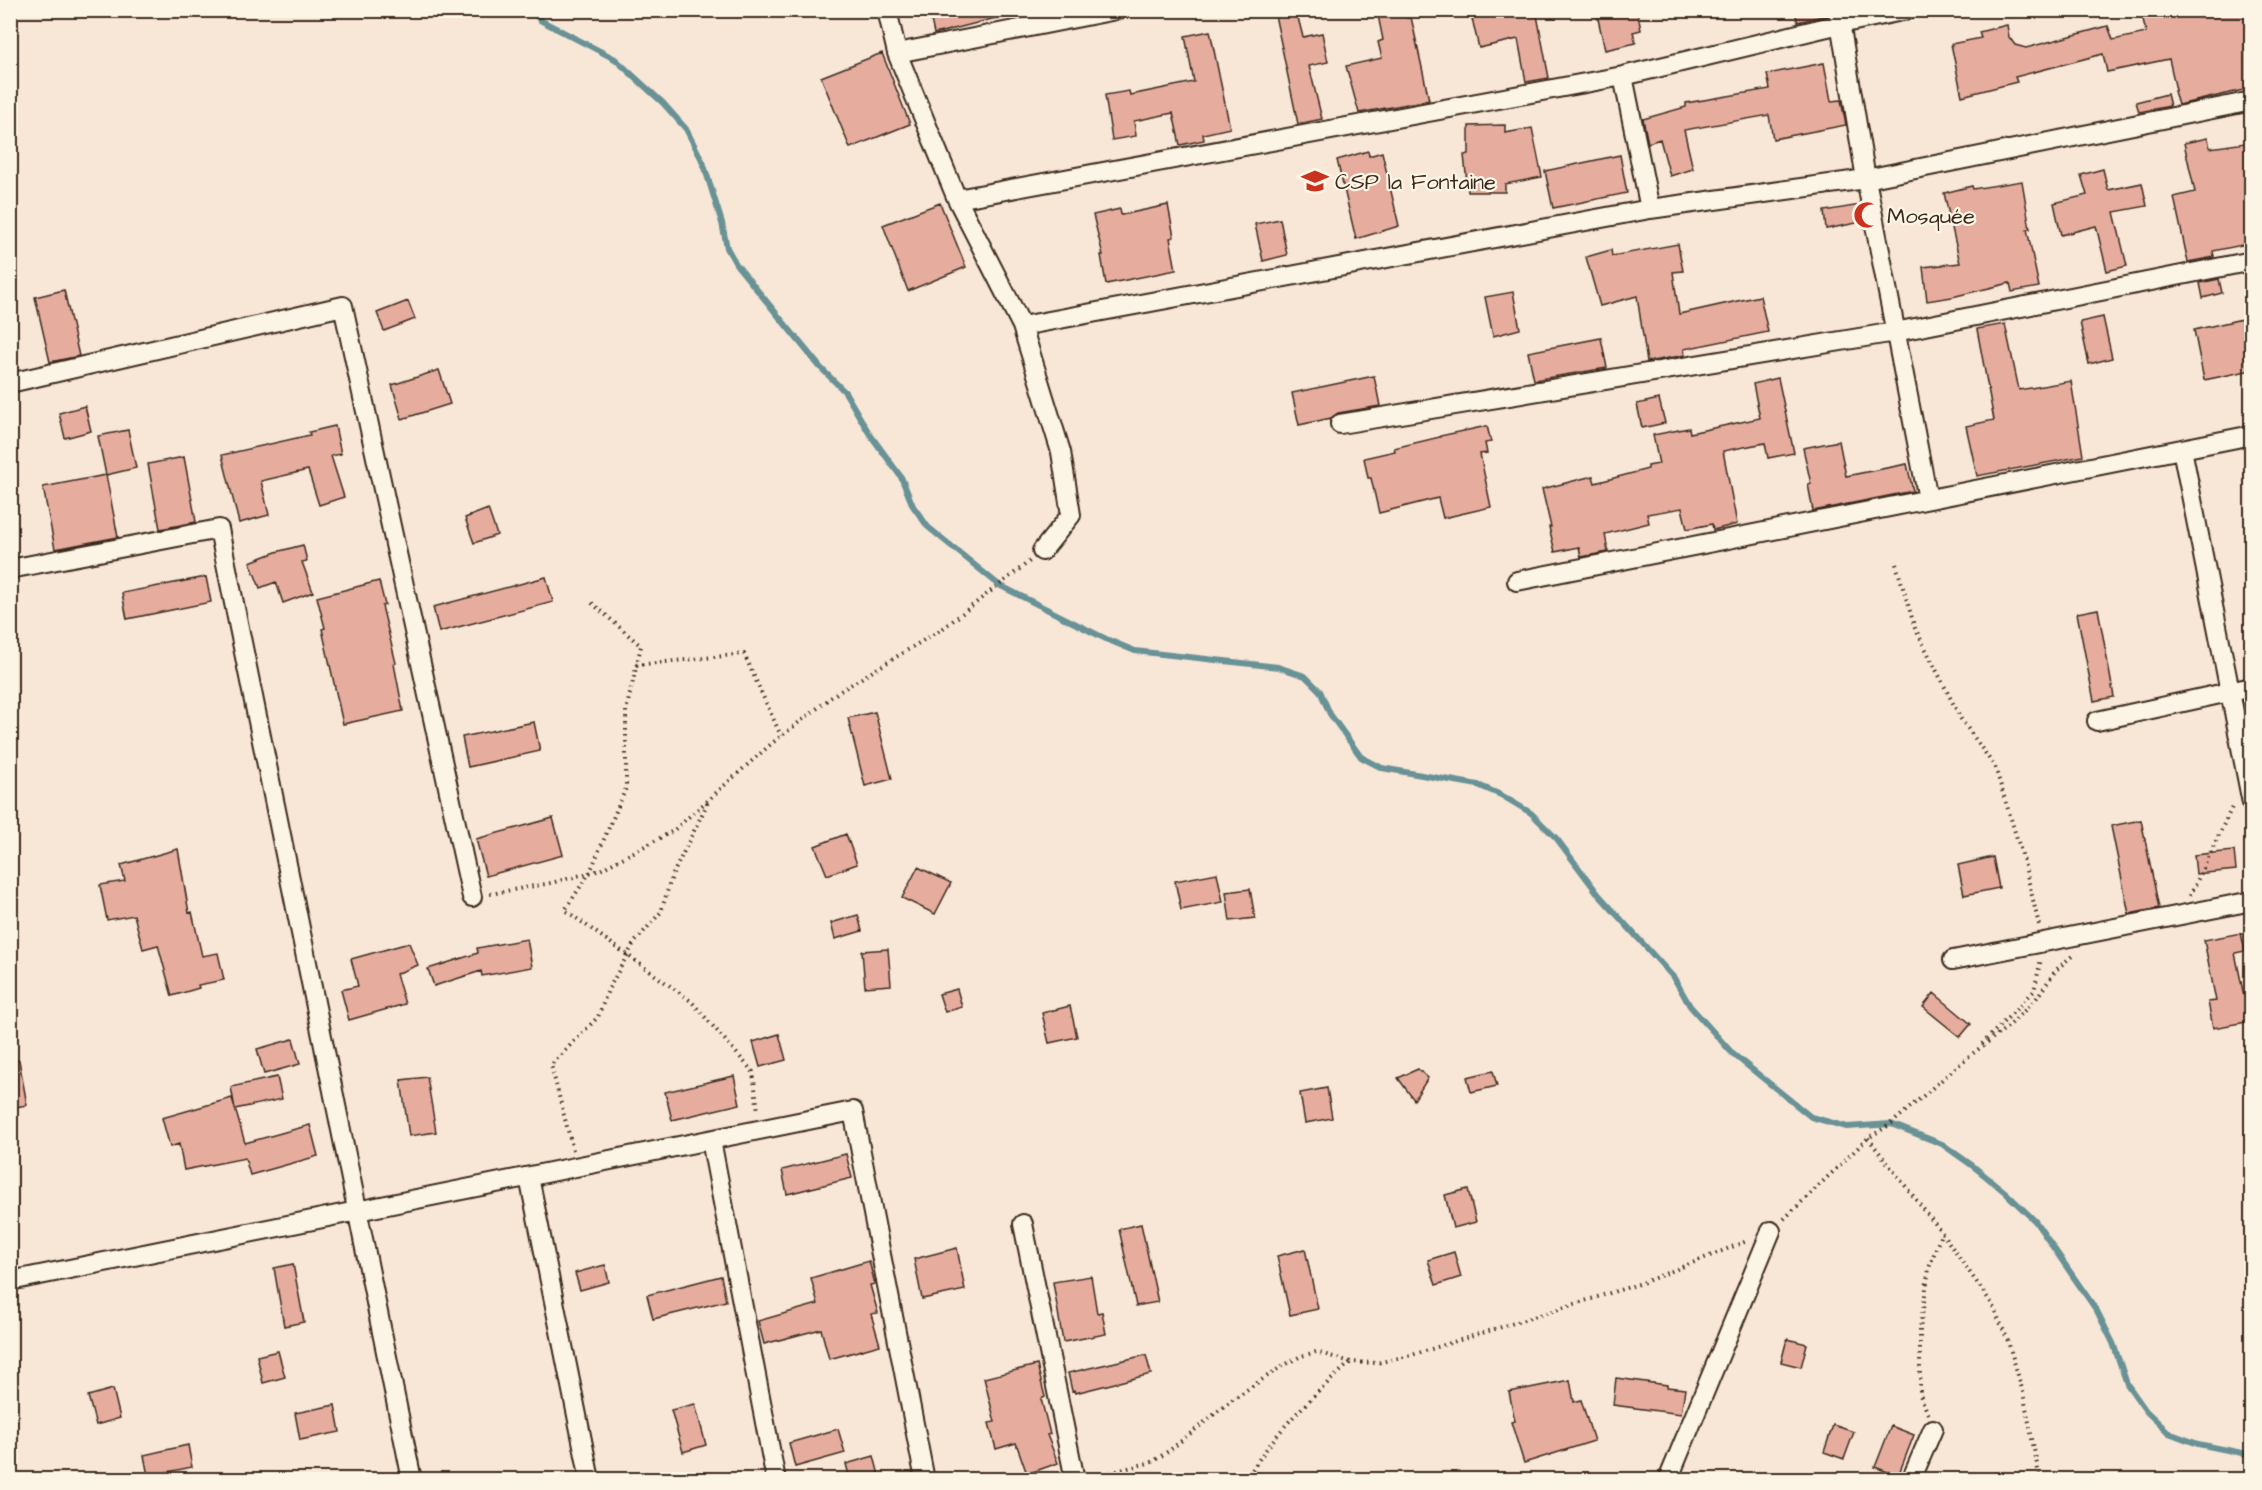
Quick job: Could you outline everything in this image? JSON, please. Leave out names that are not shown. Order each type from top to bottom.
[{"type":"street","points":[[887,10],[897,53],[957,199],[1022,326],[1061,452],[1071,515],[1042,551]]},
{"type":"street","points":[[897,53],[1116,10]]},
{"type":"street","points":[[957,199],[1623,76],[1839,17],[1907,10]]},
{"type":"street","points":[[1839,17],[1866,179],[1928,500]]},
{"type":"street","points":[[1623,76],[1650,209]]},
{"type":"street","points":[[1022,326],[1650,209],[1866,179],[2252,101]]},
{"type":"street","points":[[1340,424],[1895,332],[2252,261]]},
{"type":"street","points":[[10,383],[343,306],[472,897]]},
{"type":"street","points":[[1517,581],[2252,435]]},
{"type":"street","points":[[2182,449],[2252,803]]},
{"type":"street","points":[[10,570],[219,529],[412,1479]]},
{"type":"street","points":[[2097,721],[2252,687]]},
{"type":"street","points":[[1953,960],[2252,901]]},
{"type":"street","points":[[10,1281],[853,1111],[925,1479]]},
{"type":"street","points":[[711,1140],[776,1479]]},
{"type":"street","points":[[529,1177],[590,1479]]},
{"type":"street","points":[[1023,1224],[1075,1479]]},
{"type":"street","points":[[1668,1479],[1771,1231]]},
{"type":"street","points":[[1911,1479],[1934,1429]]},
{"type":"path","points":[[472,897],[551,883],[600,870],[673,831],[781,736],[837,693],[942,629],[1042,551]]},
{"type":"path","points":[[1084,1479],[1152,1462],[1233,1399],[1301,1356],[1316,1352],[1351,1362],[1377,1363],[1412,1355],[1642,1283],[1771,1231],[1797,1209],[1868,1138],[1891,1124],[1968,1057],[2020,1007],[2034,991],[2043,942],[2023,858],[1995,767],[1961,719],[1915,628],[1896,564]]},
{"type":"path","points":[[592,603],[641,646],[626,711],[626,788],[590,872],[565,910],[691,1001],[753,1072],[760,1130]]},
{"type":"path","points":[[636,665],[744,654],[781,736]]},
{"type":"path","points":[[2181,915],[2246,777]]},
{"type":"path","points":[[578,1167],[551,1065],[598,1017],[608,990],[634,943],[661,912],[672,876],[711,797]]},
{"type":"path","points":[[1968,1057],[2009,1026],[2036,999],[2056,970],[2073,954]]},
{"type":"path","points":[[1868,1138],[1942,1233],[1992,1304],[2007,1338],[2023,1392],[2040,1479]]},
{"type":"path","points":[[1934,1429],[1920,1395],[1920,1329],[1929,1268],[1942,1233]]},
{"type":"path","points":[[1246,1479],[1279,1432],[1309,1399],[1351,1362]]},
{"type":"building","points":[[929,10],[999,10],[1000,17],[934,34]]},
{"type":"building","points":[[1296,10],[1303,37],[1322,33],[1328,62],[1309,66],[1322,119],[1298,124],[1275,15]]},
{"type":"building","points":[[1377,10],[1405,10],[1407,18],[1411,17],[1429,100],[1359,113],[1346,66],[1382,58],[1378,42],[1383,40]]},
{"type":"building","points":[[1470,10],[1536,10],[1549,78],[1526,82],[1518,39],[1479,48]]},
{"type":"building","points":[[1596,10],[1637,10],[1641,30],[1633,32],[1636,43],[1605,50]]},
{"type":"building","points":[[1794,10],[1827,10],[1827,15],[1798,22]]},
{"type":"building","points":[[2141,10],[2212,10],[2213,16],[2247,10],[2252,36],[2252,88],[2178,105],[2169,59],[2107,72],[2103,54],[2015,77],[2017,82],[1962,96],[1951,44],[1981,38],[1979,32],[2007,25],[2009,37],[2015,45],[2026,48],[2108,26],[2113,40],[2146,33]]},
{"type":"building","points":[[1210,31],[1230,128],[1203,134],[1204,140],[1180,145],[1173,113],[1134,121],[1136,136],[1112,140],[1105,95],[1129,91],[1130,95],[1194,82],[1185,36]]},
{"type":"building","points":[[882,53],[910,124],[850,148],[821,77]]},
{"type":"building","points":[[1824,63],[1831,101],[1841,100],[1846,125],[1773,139],[1769,115],[1684,130],[1693,169],[1670,176],[1660,139],[1648,143],[1643,119],[1686,107],[1686,103],[1770,89],[1767,74]]},
{"type":"building","points":[[2167,94],[2170,106],[2139,112],[2136,102]]},
{"type":"building","points":[[1505,125],[1505,133],[1532,128],[1542,177],[1505,184],[1505,192],[1468,192],[1464,155],[1469,154],[1469,126]]},
{"type":"building","points":[[2208,138],[2210,148],[2252,142],[2252,243],[2213,251],[2214,257],[2188,262],[2174,197],[2195,192],[2184,143]]},
{"type":"building","points":[[1368,151],[1369,156],[1382,152],[1399,226],[1356,239],[1337,160]]},
{"type":"building","points":[[1620,155],[1627,193],[1553,208],[1545,171]]},
{"type":"building","points":[[2103,169],[2108,190],[2142,183],[2147,206],[2114,212],[2127,266],[2107,271],[2096,226],[2061,235],[2054,203],[2087,195],[2081,175]]},
{"type":"building","points":[[2022,181],[2030,229],[2027,229],[2039,287],[2012,292],[2010,283],[1927,301],[1923,267],[1960,263],[1944,193],[1972,186],[1973,189]]},
{"type":"building","points":[[940,203],[966,267],[908,291],[883,225]]},
{"type":"building","points":[[1168,205],[1174,237],[1170,238],[1176,270],[1106,284],[1101,255],[1103,255],[1093,215],[1120,209],[1121,215]]},
{"type":"building","points":[[1860,205],[1862,222],[1826,229],[1824,211]]},
{"type":"building","points":[[1280,219],[1287,255],[1263,261],[1255,224]]},
{"type":"building","points":[[1678,244],[1683,271],[1673,272],[1679,314],[1760,296],[1768,332],[1684,349],[1685,355],[1647,362],[1637,296],[1600,306],[1586,257],[1611,250],[1612,256]]},
{"type":"building","points":[[2219,279],[2222,293],[2203,298],[2200,283]]},
{"type":"building","points":[[64,290],[79,356],[50,362],[35,297]]},
{"type":"building","points":[[1513,292],[1520,329],[1493,336],[1485,297]]},
{"type":"building","points":[[408,301],[415,319],[384,331],[377,313]]},
{"type":"building","points":[[2103,317],[2112,358],[2089,364],[2080,322]]},
{"type":"building","points":[[2242,319],[2252,370],[2204,380],[2194,330]]},
{"type":"building","points":[[2005,324],[2019,390],[2071,381],[2083,456],[1977,476],[1966,426],[1994,420],[1977,329]]},
{"type":"building","points":[[1601,338],[1607,368],[1534,380],[1528,352]]},
{"type":"building","points":[[439,370],[450,404],[402,419],[392,385]]},
{"type":"building","points":[[1374,376],[1380,406],[1338,413],[1331,418],[1299,425],[1292,393]]},
{"type":"building","points":[[1778,378],[1794,453],[1768,458],[1765,443],[1723,451],[1737,524],[1713,530],[1712,524],[1687,529],[1682,508],[1647,514],[1649,523],[1605,534],[1608,552],[1581,557],[1579,547],[1555,552],[1542,489],[1593,476],[1595,483],[1659,464],[1653,435],[1689,428],[1690,433],[1760,418],[1753,384]]},
{"type":"building","points":[[1659,399],[1665,423],[1642,428],[1637,404]]},
{"type":"building","points":[[85,406],[91,431],[65,438],[59,413]]},
{"type":"building","points":[[335,426],[341,454],[331,456],[344,497],[319,505],[308,470],[261,481],[269,515],[239,523],[222,455],[310,435],[309,432]]},
{"type":"building","points":[[1487,426],[1491,442],[1485,443],[1487,453],[1480,454],[1491,507],[1443,518],[1438,498],[1379,513],[1364,458],[1395,451],[1394,448],[1440,436]]},
{"type":"building","points":[[128,430],[136,468],[106,475],[98,436]]},
{"type":"building","points":[[1839,441],[1846,476],[1907,464],[1913,491],[1813,511],[1808,484],[1811,484],[1803,448]]},
{"type":"building","points":[[184,457],[196,522],[160,529],[148,464]]},
{"type":"building","points":[[106,475],[118,537],[55,549],[43,487]]},
{"type":"building","points":[[488,509],[497,535],[474,543],[465,518]]},
{"type":"building","points":[[303,545],[307,561],[302,562],[313,592],[283,603],[276,582],[260,588],[250,562]]},
{"type":"building","points":[[206,577],[211,602],[127,619],[122,593]]},
{"type":"building","points":[[546,577],[553,602],[439,632],[433,607]]},
{"type":"building","points":[[379,581],[385,605],[382,606],[396,663],[394,664],[403,711],[343,724],[317,597]]},
{"type":"building","points":[[2098,609],[2114,697],[2094,701],[2077,613]]},
{"type":"building","points":[[875,712],[892,779],[865,786],[848,718]]},
{"type":"building","points":[[534,722],[540,751],[468,767],[462,737]]},
{"type":"building","points":[[553,818],[563,855],[486,876],[476,839]]},
{"type":"building","points":[[2141,820],[2159,908],[2129,914],[2111,826]]},
{"type":"building","points":[[846,834],[857,864],[827,875],[815,846]]},
{"type":"building","points":[[178,849],[189,913],[192,912],[202,956],[218,953],[224,980],[198,985],[199,988],[172,996],[158,945],[143,949],[134,915],[107,920],[100,885],[125,881],[121,865]]},
{"type":"building","points":[[2234,851],[2236,870],[2196,874],[2194,855]]},
{"type":"building","points":[[1993,857],[1999,888],[1964,895],[1958,865]]},
{"type":"building","points":[[918,867],[951,883],[935,914],[902,898]]},
{"type":"building","points":[[1217,873],[1223,902],[1181,910],[1175,881]]},
{"type":"building","points":[[1250,889],[1255,918],[1230,921],[1226,892]]},
{"type":"building","points":[[858,915],[862,931],[835,939],[831,923]]},
{"type":"building","points":[[2241,933],[2245,951],[2235,953],[2244,996],[2252,994],[2252,1021],[2213,1028],[2208,1002],[2216,1001],[2204,940]]},
{"type":"building","points":[[527,939],[532,967],[482,976],[481,971],[434,986],[428,969],[478,953],[477,948]]},
{"type":"building","points":[[409,943],[418,965],[396,974],[405,1004],[349,1020],[341,990],[358,986],[351,959]]},
{"type":"building","points":[[888,949],[891,985],[865,987],[862,951]]},
{"type":"building","points":[[957,989],[962,1007],[945,1012],[939,994]]},
{"type":"building","points":[[1934,993],[1971,1024],[1960,1037],[1923,1007]]},
{"type":"building","points":[[1070,1006],[1077,1037],[1049,1043],[1042,1013]]},
{"type":"building","points":[[779,1034],[786,1060],[760,1067],[753,1042]]},
{"type":"building","points":[[293,1039],[300,1064],[264,1074],[257,1049]]},
{"type":"building","points":[[10,1060],[19,1060],[27,1105],[10,1108]]},
{"type":"building","points":[[1418,1069],[1428,1078],[1414,1100],[1398,1078]]},
{"type":"building","points":[[1493,1071],[1497,1086],[1471,1092],[1467,1077]]},
{"type":"building","points":[[734,1076],[740,1104],[672,1120],[665,1092]]},
{"type":"building","points":[[277,1077],[282,1099],[235,1109],[231,1087]]},
{"type":"building","points":[[427,1077],[436,1132],[409,1136],[401,1080]]},
{"type":"building","points":[[1327,1088],[1332,1118],[1305,1123],[1300,1093]]},
{"type":"building","points":[[232,1098],[245,1143],[310,1125],[318,1156],[250,1175],[245,1158],[184,1170],[179,1144],[170,1147],[162,1118]]},
{"type":"building","points":[[846,1154],[852,1178],[787,1194],[782,1170]]},
{"type":"building","points":[[1468,1189],[1476,1222],[1453,1228],[1445,1195]]},
{"type":"building","points":[[1141,1224],[1158,1302],[1136,1306],[1119,1229]]},
{"type":"building","points":[[957,1248],[965,1290],[922,1299],[914,1259]]},
{"type":"building","points":[[1305,1249],[1318,1309],[1290,1315],[1277,1256]]},
{"type":"building","points":[[1454,1252],[1461,1277],[1436,1285],[1428,1260]]},
{"type":"building","points":[[869,1261],[875,1284],[870,1285],[878,1313],[871,1314],[880,1345],[829,1359],[821,1329],[764,1344],[758,1321],[818,1304],[811,1278]]},
{"type":"building","points":[[293,1264],[304,1322],[284,1326],[274,1268]]},
{"type":"building","points":[[605,1265],[609,1282],[580,1290],[575,1273]]},
{"type":"building","points":[[721,1276],[726,1301],[653,1319],[647,1295]]},
{"type":"building","points":[[1091,1276],[1097,1313],[1102,1312],[1106,1334],[1063,1342],[1053,1282]]},
{"type":"building","points":[[1787,1339],[1807,1344],[1801,1367],[1781,1362]]},
{"type":"building","points":[[278,1351],[285,1377],[263,1383],[257,1356]]},
{"type":"building","points":[[1146,1355],[1151,1374],[1075,1393],[1074,1390],[1072,1391],[1068,1373]]},
{"type":"building","points":[[1037,1365],[1045,1397],[1041,1399],[1050,1434],[1047,1435],[1058,1463],[1027,1474],[1016,1443],[996,1449],[989,1423],[995,1422],[984,1378]]},
{"type":"building","points":[[1616,1378],[1685,1389],[1681,1414],[1613,1405]]},
{"type":"building","points":[[1570,1380],[1574,1402],[1581,1400],[1594,1441],[1524,1463],[1511,1422],[1515,1421],[1509,1392]]},
{"type":"building","points":[[113,1389],[120,1418],[96,1425],[88,1396]]},
{"type":"building","points":[[695,1404],[706,1445],[683,1452],[671,1410]]},
{"type":"building","points":[[335,1405],[340,1432],[300,1440],[295,1413]]},
{"type":"building","points":[[1833,1425],[1854,1432],[1844,1459],[1824,1452]]},
{"type":"building","points":[[1891,1426],[1914,1435],[1898,1476],[1875,1467]]},
{"type":"building","points":[[838,1429],[845,1453],[795,1467],[789,1443]]},
{"type":"building","points":[[188,1445],[192,1467],[148,1476],[144,1455]]},
{"type":"building","points":[[874,1456],[880,1479],[850,1479],[846,1464]]},
{"type":"waterway","points":[[531,10],[540,20],[615,59],[663,103],[686,129],[703,162],[722,223],[727,248],[736,264],[820,367],[845,392],[869,433],[901,477],[913,506],[928,527],[999,585],[1106,639],[1135,651],[1278,667],[1305,676],[1320,691],[1330,714],[1361,757],[1382,768],[1478,785],[1501,795],[1531,813],[1557,839],[1599,895],[1674,978],[1690,1006],[1733,1054],[1811,1117],[1847,1127],[1891,1124],[1942,1144],[1973,1166],[2035,1221],[2097,1311],[2113,1343],[2127,1384],[2146,1411],[2169,1433],[2198,1444],[2252,1455]]},
{"type":"place","name":"CSP la Fontaine","points":[[1315,181]]},
{"type":"place","name":"Mosquée","points":[[1867,215]]}]
